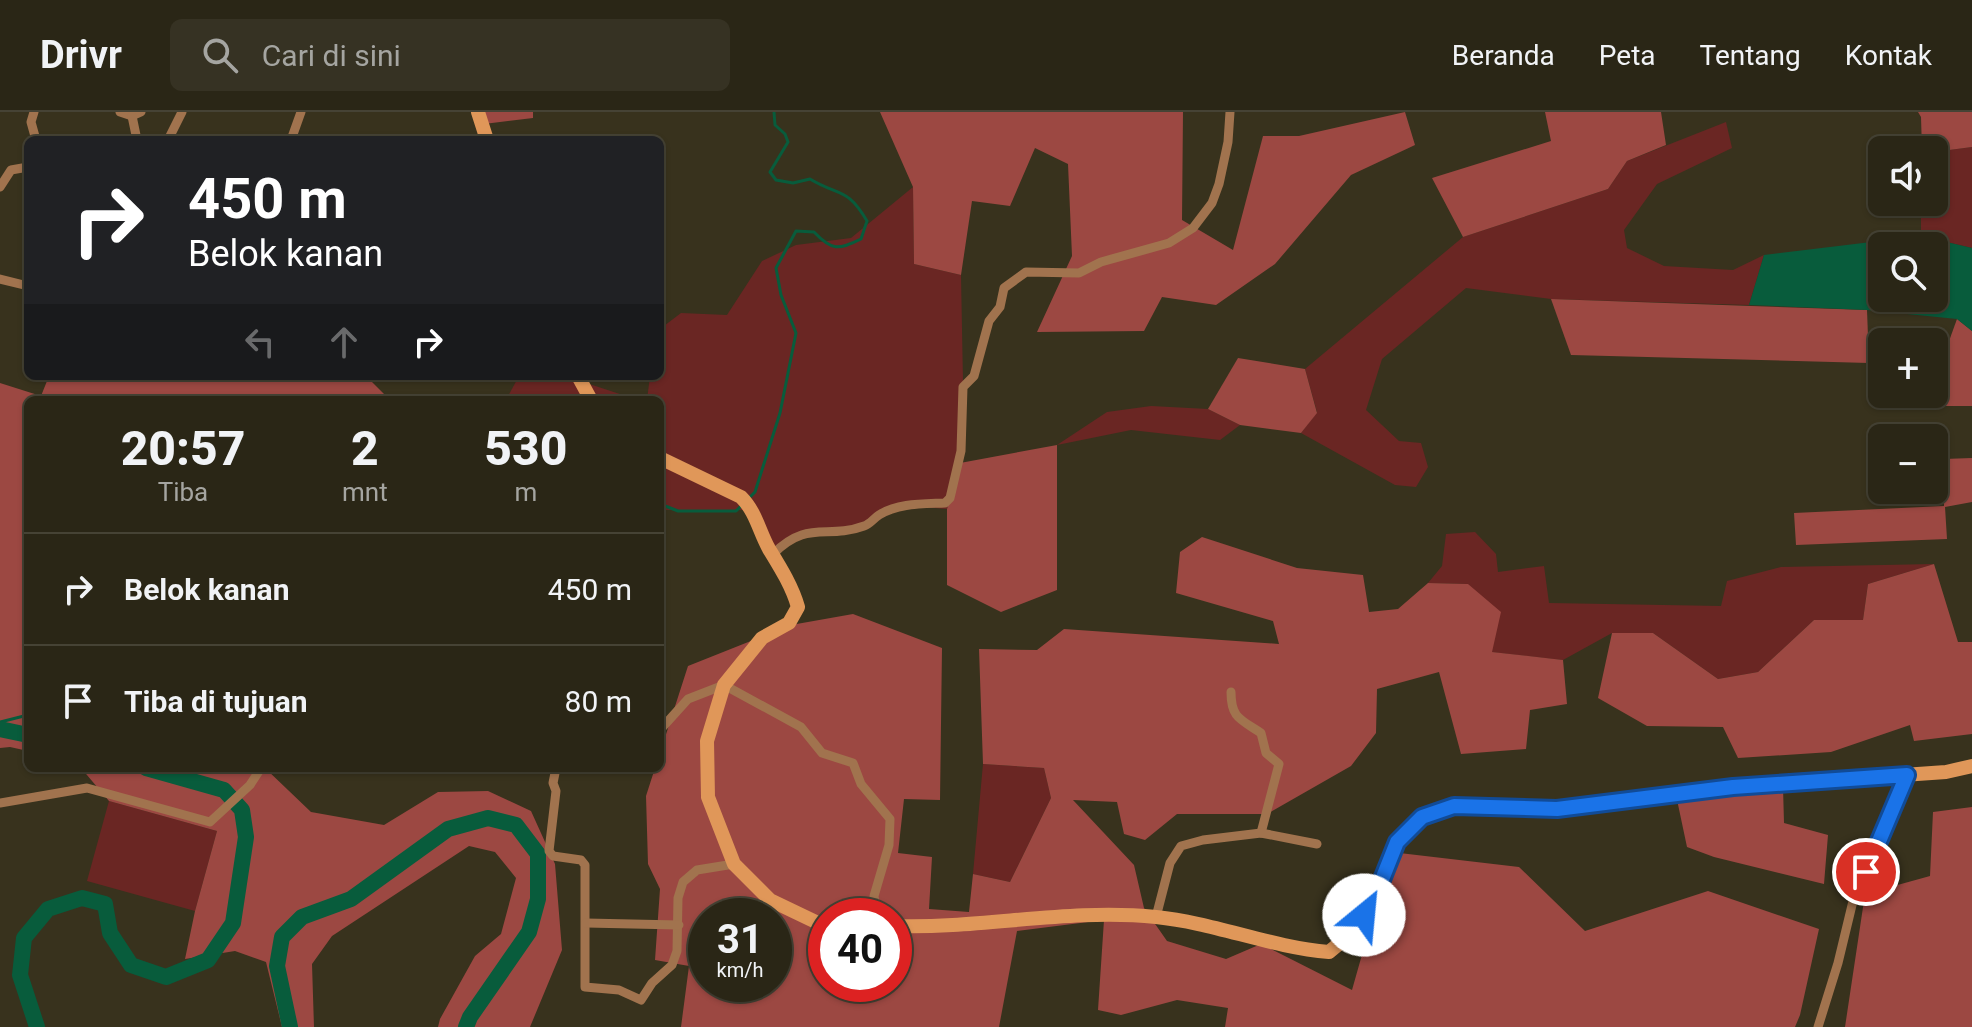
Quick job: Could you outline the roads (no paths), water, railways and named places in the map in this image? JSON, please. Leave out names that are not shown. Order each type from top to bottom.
[{"type":"street","points":[[34,112],[31,129],[34,136]]},
{"type":"street","points":[[120,112],[136,114],[137,136]]},
{"type":"street","points":[[170,136],[182,112]]},
{"type":"street","points":[[292,136],[301,112]]},
{"type":"street","points":[[478,112],[486,136]]},
{"type":"street","points":[[773,554],[788,539],[800,534],[867,525],[879,515],[901,506],[945,503],[950,498],[961,451],[963,387],[974,376],[989,321],[1000,307],[1004,288],[1026,272],[1079,273],[1101,262],[1169,243],[1193,228],[1212,203],[1219,184],[1228,142],[1230,112]]},
{"type":"street","points":[[0,187],[11,170],[24,172]]},
{"type":"street","points":[[0,279],[24,285]]},
{"type":"street","points":[[664,460],[746,502],[794,594],[798,607],[789,623],[762,638],[724,685],[707,741],[708,797],[734,864],[770,900],[808,918]]},
{"type":"street","points":[[664,726],[688,699],[724,685],[801,727],[822,753],[853,763],[861,784],[890,819],[889,845],[874,898]]},
{"type":"street","points":[[1231,692],[1231,709],[1261,733],[1266,753],[1279,764],[1261,833]]},
{"type":"street","points":[[912,927],[1090,913],[1156,917],[1203,924],[1302,950],[1329,952],[1352,933],[1375,897],[1397,842],[1422,817],[1454,806],[1557,809],[1733,787],[1946,772],[1972,766]]},
{"type":"street","points":[[0,803],[87,788],[210,822],[250,785],[258,772]]},
{"type":"street","points":[[555,772],[549,851],[553,856],[581,860],[585,865],[585,987],[619,990],[641,1000],[652,983],[672,965],[677,951],[678,898],[683,882],[697,870],[734,864]]},
{"type":"street","points":[[1818,1027],[1853,901],[1907,775]]},
{"type":"street","points":[[1156,917],[1170,863],[1181,846],[1261,833],[1317,844]]},
{"type":"street","points":[[586,923],[679,925]]},
{"type":"waterway","points":[[749,498],[755,492],[780,413],[796,333],[781,295],[776,268],[796,231],[814,232],[826,243],[841,247],[861,239],[867,221],[848,198],[810,179],[793,183],[776,180],[770,172],[788,142],[785,134],[775,125],[774,112]]},
{"type":"waterway","points":[[664,506],[678,511],[736,511],[741,506]]},
{"type":"waterway","points":[[0,722],[24,716]]},
{"type":"waterway","points":[[0,729],[24,734]]},
{"type":"waterway","points":[[37,1027],[20,975],[24,938],[48,909],[82,898],[105,904],[110,933],[131,965],[166,977],[208,960],[233,923],[246,837],[242,810],[224,790],[160,772]]},
{"type":"waterway","points":[[290,1027],[277,966],[282,937],[302,917],[351,899],[448,829],[488,818],[516,825],[538,854],[538,899],[529,932],[466,1027]]}]
